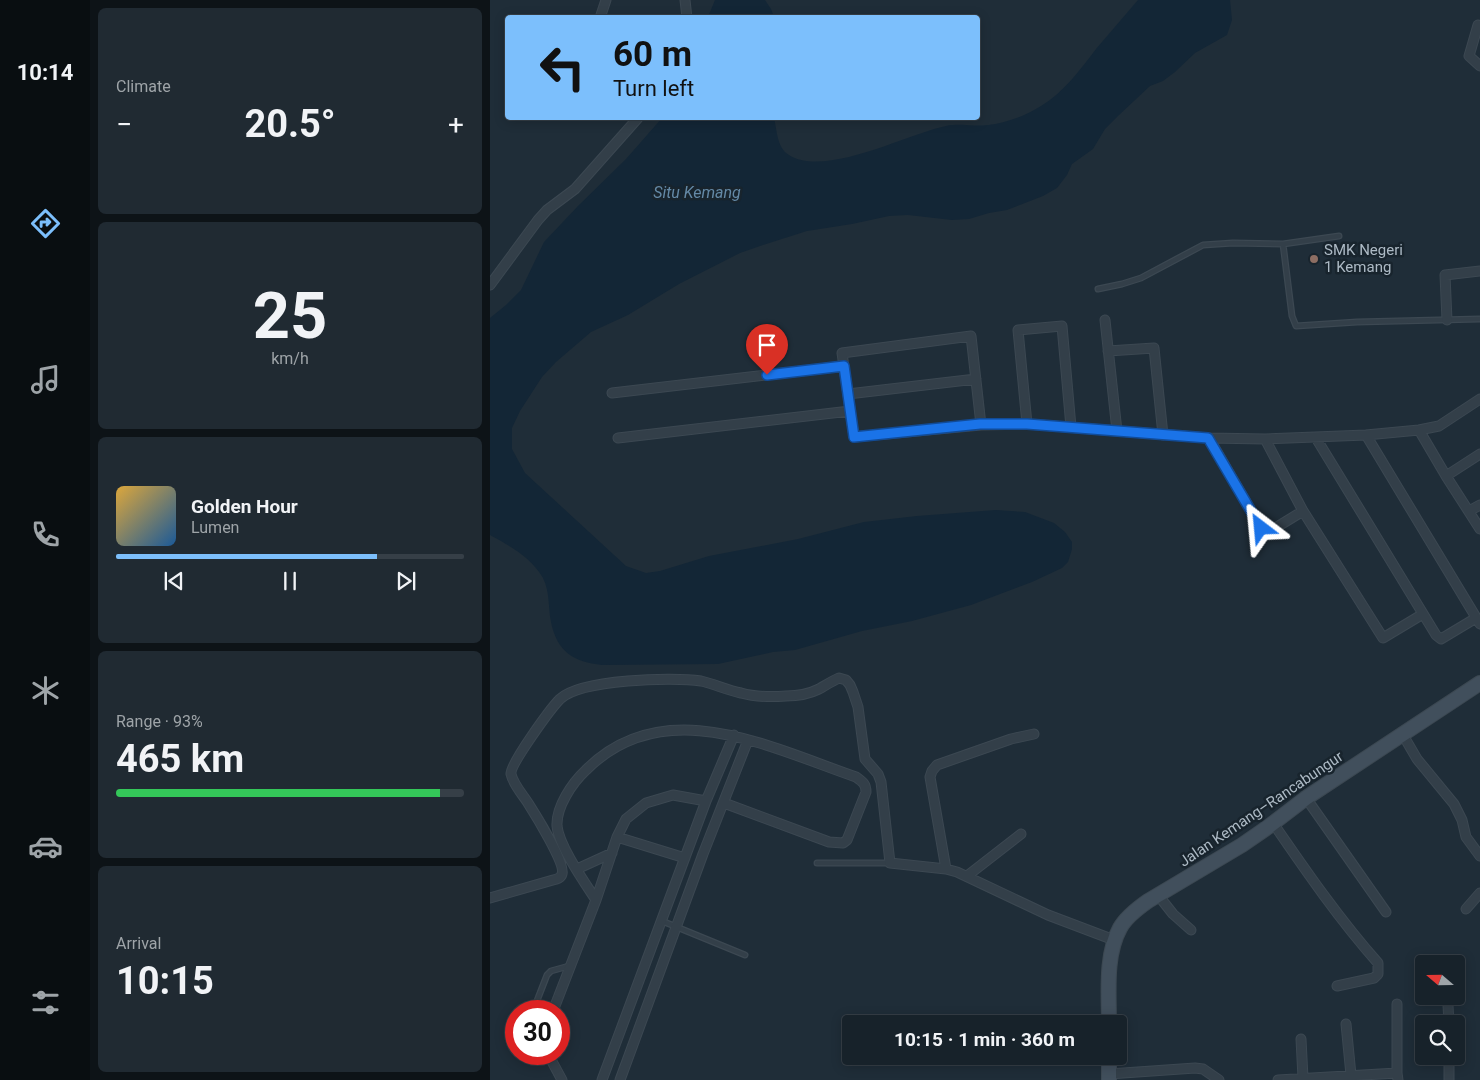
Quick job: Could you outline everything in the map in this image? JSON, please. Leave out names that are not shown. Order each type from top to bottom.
[{"type":"street","points":[[601,15],[606,0]]},
{"type":"street","points":[[685,0],[687,15]]},
{"type":"street","points":[[1478,25],[1469,56],[1480,66]]},
{"type":"street","points":[[490,285],[538,220],[547,210],[570,194],[636,120]]},
{"type":"street","points":[[1447,320],[1445,275],[1480,271]]},
{"type":"street","points":[[1104,320],[1117,431]]},
{"type":"street","points":[[1027,424],[1018,330],[1062,326],[1071,427]]},
{"type":"street","points":[[980,424],[971,336],[842,353],[854,437],[980,424],[1027,424],[1208,438],[1265,439],[1366,435],[1419,430],[1439,426],[1480,398]]},
{"type":"street","points":[[1108,351],[1154,348],[1163,435]]},
{"type":"street","points":[[612,393],[844,366]]},
{"type":"street","points":[[848,394],[976,380]]},
{"type":"street","points":[[618,438],[850,411]]},
{"type":"street","points":[[1419,430],[1480,529]]},
{"type":"street","points":[[1316,438],[1432,630],[1441,639],[1477,614],[1366,435]]},
{"type":"street","points":[[1208,438],[1261,528],[1266,531],[1272,530],[1304,511]]},
{"type":"street","points":[[1265,439],[1304,511],[1383,638],[1423,614]]},
{"type":"street","points":[[1446,476],[1480,454]]},
{"type":"street","points":[[1469,511],[1480,505]]},
{"type":"street","points":[[490,898],[560,878],[563,872],[556,852],[511,773],[513,765],[554,705],[562,697],[572,691],[586,687],[628,681],[691,680],[742,694],[785,696],[810,692],[839,678],[846,680],[850,685],[858,707],[865,759],[878,774],[881,782],[890,862],[946,869],[968,876],[1048,915],[1114,940]]},
{"type":"street","name":"Jalan Kemang–Rancabungur","points":[[1109,1015],[1110,964],[1114,940],[1121,926],[1137,909],[1158,894],[1234,851],[1268,828],[1306,798],[1403,736],[1480,683]]},
{"type":"street","points":[[596,900],[558,833],[559,812],[568,793],[581,774],[611,749],[626,742],[658,731],[688,730],[734,735],[856,777],[864,782],[866,787],[866,792],[847,840],[843,843],[829,842],[724,803]]},
{"type":"street","points":[[946,869],[930,777],[932,771],[937,765],[1011,739],[1034,734]]},
{"type":"street","points":[[602,1080],[684,858],[734,735]]},
{"type":"street","points":[[1403,736],[1418,759],[1454,804],[1462,820],[1466,837],[1480,856]]},
{"type":"street","points":[[621,1076],[748,740]]},
{"type":"street","points":[[558,1000],[596,900],[617,837],[626,818],[646,803],[673,795],[706,801]]},
{"type":"street","points":[[1306,798],[1386,912]]},
{"type":"street","points":[[1273,823],[1313,882],[1352,934],[1378,964],[1378,974],[1374,978],[1337,986]]},
{"type":"street","points":[[968,876],[1021,834]]},
{"type":"street","points":[[617,837],[684,858]]},
{"type":"street","points":[[577,868],[612,853]]},
{"type":"street","points":[[1466,909],[1480,893]]},
{"type":"street","points":[[1158,894],[1190,930]]},
{"type":"street","points":[[1278,1080],[1351,1075],[1398,1076],[1397,1004]]},
{"type":"street","points":[[1448,1005],[1448,1015]]},
{"type":"street","points":[[1346,1024],[1351,1075]]},
{"type":"street","points":[[1301,1040],[1303,1078]]},
{"type":"street","points":[[554,1065],[562,1080]]},
{"type":"street","points":[[1449,1065],[1449,1080]]},
{"type":"street","points":[[1109,1077],[1195,1068],[1203,1069],[1218,1080]]},
{"type":"lane","points":[[1098,289],[1141,278],[1203,245],[1233,243],[1283,244],[1339,236]]},
{"type":"lane","points":[[1283,244],[1292,316],[1296,326],[1357,322],[1480,320]]},
{"type":"lane","points":[[817,862],[890,862]]},
{"type":"lane","points":[[661,921],[745,955]]},
{"type":"lane","points":[[537,1000],[547,974],[551,971],[571,966]]},
{"type":"lane","points":[[621,1076],[627,1080]]},
{"type":"water","points":[[715,0],[765,0],[773,15],[709,15]]},
{"type":"water","name":"Situ Kemang","points":[[1138,0],[1230,0],[1232,20],[1227,35],[1195,53],[1163,81],[1150,86],[1105,129],[1093,149],[1072,164],[1067,175],[1057,188],[1043,196],[1007,210],[969,219],[952,220],[908,215],[889,216],[807,231],[740,253],[679,284],[628,315],[591,332],[556,362],[542,377],[520,411],[512,428],[512,449],[525,473],[626,566],[646,573],[660,571],[709,556],[798,539],[864,522],[996,510],[1025,512],[1054,523],[1065,532],[1072,542],[1068,562],[1062,568],[1032,582],[971,605],[912,621],[862,631],[795,650],[773,652],[718,664],[602,665],[592,664],[568,654],[562,648],[554,632],[547,589],[543,578],[526,558],[490,535],[490,318],[521,290],[544,242],[626,159],[660,120],[774,120],[782,148],[789,155],[804,161],[844,158],[946,126],[1002,123],[1028,113],[1057,94],[1078,73]]},
{"type":"place","name":"SMK Negeri 1 Kemang","points":[[1314,259]]},
{"type":"route","points":[[767,375],[844,366],[854,437],[980,424],[1027,424],[1208,438],[1261,528]]}]
